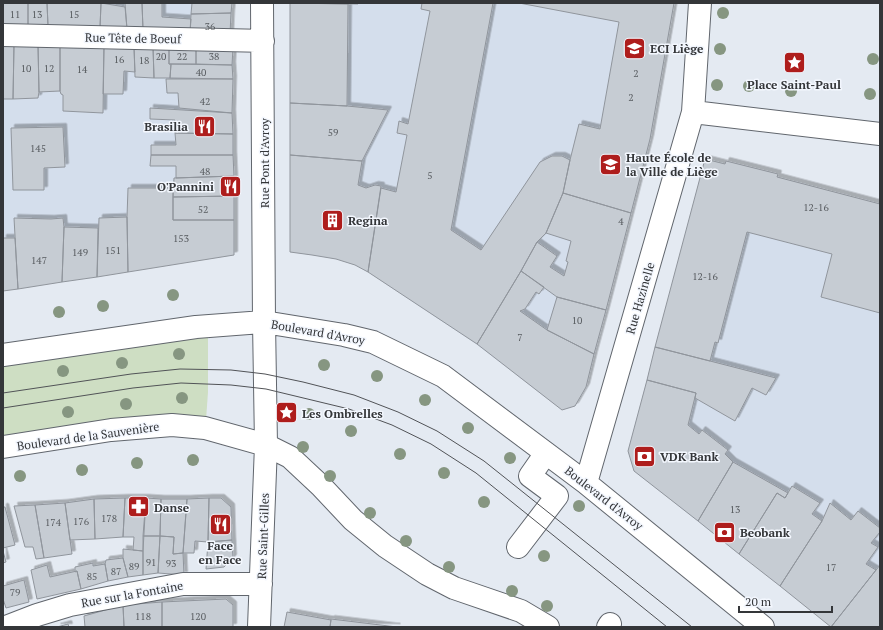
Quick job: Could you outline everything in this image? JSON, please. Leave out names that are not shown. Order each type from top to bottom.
[{"type":"street","name":"Rue Pont d'Avroy","points":[[262,3],[264,322]]},
{"type":"street","points":[[700,3],[693,112],[880,134]]},
{"type":"street","name":"Rue Tête de Boeuf","points":[[3,36],[263,41]]},
{"type":"street","name":"Rue Hazinelle","points":[[586,483],[693,112]]},
{"type":"street","points":[[3,355],[196,327],[264,322]]},
{"type":"street","name":"Boulevard d'Avroy","points":[[266,445],[264,322],[344,335],[374,342],[443,376],[586,483],[763,627]]},
{"type":"street","name":"Boulevard de la Sauvenière","points":[[3,447],[111,430],[172,425],[205,428],[266,445]]},
{"type":"street","points":[[266,445],[290,457],[321,486],[353,520],[385,546],[428,574],[454,588],[521,611],[548,627]]},
{"type":"street","name":"Rue Saint-Gilles","points":[[259,627],[266,445]]},
{"type":"street","points":[[518,547],[557,496],[530,476],[546,453]]},
{"type":"street","name":"Rue sur la Fontaine","points":[[6,627],[37,615],[70,605],[183,584],[261,584]]},
{"type":"shaded area","points":[[3,3],[232,3],[230,34],[233,48],[232,113],[234,255],[3,291]]},
{"type":"shaded area","points":[[290,3],[674,3],[650,139],[586,387],[575,406],[562,410],[476,344],[368,272],[355,265],[336,259],[290,252]]},
{"type":"shaded area","points":[[705,159],[725,164],[726,161],[778,174],[778,177],[880,204],[880,627],[832,627],[634,471],[628,451]]},
{"type":"green space","points":[[208,330],[208,392],[206,420],[3,439],[3,358]]},
{"type":"building","points":[[3,3],[28,3],[28,25],[3,25]]},
{"type":"building","points":[[28,3],[47,3],[48,26],[28,25]]},
{"type":"building","points":[[47,3],[101,3],[100,28],[48,26]]},
{"type":"building","points":[[101,3],[125,7],[127,29],[100,28]]},
{"type":"building","points":[[125,3],[142,3],[143,30],[127,29]]},
{"type":"building","points":[[142,3],[162,3],[162,17],[191,19],[190,33],[143,30]]},
{"type":"building","points":[[192,3],[232,3],[231,13],[191,14]]},
{"type":"building","points":[[290,3],[348,4],[347,106],[290,103]]},
{"type":"building","points":[[290,3],[358,3],[358,4]]},
{"type":"building","points":[[422,3],[493,3],[451,230],[481,250],[540,162],[552,156],[562,156],[570,160],[563,193],[546,233],[537,242],[477,344],[368,272],[381,188],[396,192],[407,135],[397,133],[399,121],[408,124],[430,11],[421,9]]},
{"type":"building","points":[[519,3],[674,3],[650,139],[631,213],[563,193],[579,124],[600,129],[619,22]]},
{"type":"building","points":[[231,13],[230,34],[190,33],[191,14]]},
{"type":"building","points":[[3,44],[14,44],[13,99],[3,99]]},
{"type":"building","points":[[14,44],[38,45],[38,98],[13,99]]},
{"type":"building","points":[[60,44],[104,46],[103,113],[63,111],[63,95],[60,91]]},
{"type":"building","points":[[60,44],[60,91],[39,92],[38,45]]},
{"type":"building","points":[[104,46],[134,47],[135,72],[124,71],[123,94],[103,94]]},
{"type":"building","points":[[134,47],[153,47],[154,78],[135,77]]},
{"type":"building","points":[[153,47],[169,48],[169,64],[171,64],[170,78],[154,78]]},
{"type":"building","points":[[196,47],[196,64],[169,64],[169,48]]},
{"type":"building","points":[[196,47],[233,48],[232,65],[196,64]]},
{"type":"building","points":[[171,64],[232,65],[233,79],[170,78]]},
{"type":"building","points":[[166,79],[233,79],[232,113],[179,108],[178,93],[167,93]]},
{"type":"building","points":[[290,103],[388,110],[362,161],[290,155]]},
{"type":"building","name":"Brasilia","points":[[150,108],[232,113],[233,134],[175,133],[175,120],[150,119]]},
{"type":"building","points":[[63,127],[65,167],[44,168],[44,190],[13,190],[11,128]]},
{"type":"building","points":[[175,133],[233,134],[233,155],[151,155],[151,145],[176,145]]},
{"type":"building","points":[[151,155],[233,155],[234,176],[176,178],[176,166],[150,166]]},
{"type":"building","name":"Regina","points":[[290,155],[362,161],[358,185],[366,188],[375,185],[381,186],[368,272],[355,265],[336,259],[290,252]]},
{"type":"building","points":[[705,159],[725,164],[726,161],[778,174],[777,177],[880,204],[880,313],[821,297],[832,254],[747,232],[718,343],[715,342],[710,361],[655,347]]},
{"type":"building","points":[[234,176],[234,196],[173,197],[174,178]]},
{"type":"building","points":[[128,188],[173,188],[173,220],[234,220],[234,255],[128,272]]},
{"type":"building","points":[[563,193],[631,213],[606,310],[557,297],[521,271],[537,242],[557,256],[550,267],[564,276],[571,241],[546,233]]},
{"type":"building","points":[[234,196],[234,220],[173,220],[173,197]]},
{"type":"building","points":[[127,217],[128,272],[97,277],[99,218]]},
{"type":"building","points":[[14,218],[63,218],[62,282],[18,289]]},
{"type":"building","points":[[64,227],[98,228],[97,277],[62,282]]},
{"type":"building","points":[[3,238],[15,238],[18,289],[3,291]]},
{"type":"building","points":[[521,271],[544,287],[539,294],[536,292],[525,309],[520,311],[547,330],[594,354],[586,387],[575,406],[562,410],[477,344]]},
{"type":"building","points":[[557,297],[606,310],[594,354],[547,330]]},
{"type":"building","points":[[655,347],[776,378],[766,395],[752,388],[735,421],[695,398],[696,393],[647,380]]},
{"type":"building","points":[[647,380],[696,393],[688,425],[699,434],[702,430],[728,450],[725,454],[733,462],[698,521],[634,471],[628,451]]},
{"type":"building","points":[[733,462],[788,493],[785,498],[777,493],[739,554],[698,521]]},
{"type":"building","points":[[792,486],[820,503],[812,514],[822,521],[780,586],[739,554],[777,493],[785,498]]},
{"type":"building","points":[[125,498],[123,537],[95,539],[94,499]]},
{"type":"building","points":[[125,498],[146,498],[143,551],[133,550],[134,537],[123,537]]},
{"type":"building","points":[[146,498],[161,499],[160,536],[143,536]]},
{"type":"building","name":"Face en Face","points":[[209,498],[221,498],[231,507],[232,540],[208,542]]},
{"type":"building","points":[[209,498],[208,542],[195,541],[194,553],[183,553],[187,499]]},
{"type":"building","points":[[94,499],[95,539],[70,540],[65,503]]},
{"type":"building","points":[[161,499],[187,499],[183,553],[173,554],[174,537],[160,536]]},
{"type":"building","points":[[65,503],[72,554],[44,558],[35,505]]},
{"type":"building","points":[[830,503],[851,520],[858,511],[880,528],[880,532],[871,543],[878,547],[866,564],[876,570],[831,627],[780,586],[822,521]]},
{"type":"building","points":[[35,505],[44,558],[36,559],[33,547],[25,547],[14,506]]},
{"type":"building","points":[[3,507],[5,507],[15,545],[3,548]]},
{"type":"building","points":[[143,536],[160,536],[158,573],[143,575]]},
{"type":"building","points":[[160,536],[174,537],[173,554],[183,553],[184,575],[158,573]]},
{"type":"building","points":[[232,540],[233,558],[224,567],[206,569],[208,542]]},
{"type":"building","points":[[123,549],[143,551],[143,575],[128,577],[123,558]]},
{"type":"building","points":[[3,551],[6,562],[3,563]]},
{"type":"building","points":[[123,558],[128,577],[108,581],[105,564],[106,560]]},
{"type":"building","points":[[93,563],[93,566],[105,564],[108,581],[81,589],[77,571],[75,572],[75,567]]},
{"type":"building","points":[[47,565],[50,577],[77,571],[81,589],[37,599],[31,570]]},
{"type":"building","points":[[880,565],[880,627],[831,627]]},
{"type":"building","points":[[24,580],[29,602],[6,608],[3,599],[3,586]]},
{"type":"building","points":[[226,599],[233,605],[233,627],[162,627],[162,602]]},
{"type":"building","points":[[162,602],[162,627],[124,627],[123,605]]},
{"type":"building","points":[[123,605],[124,627],[85,627],[84,616]]},
{"type":"building","points":[[287,612],[331,620],[330,627],[284,627]]},
{"type":"building","points":[[331,619],[397,627],[330,627]]},
{"type":"building","points":[[68,624],[69,627],[57,627]]},
{"type":"tram line","points":[[3,393],[131,374],[180,369],[231,370],[265,374],[354,395],[398,412],[437,431],[484,461],[692,627]]},
{"type":"tram line","points":[[3,408],[133,388],[181,383],[231,385],[266,389],[349,409],[392,425],[431,444],[476,473],[667,627]]},
{"type":"place","name":"ECI Liège","points":[[635,48]]},
{"type":"place","name":"Place Saint-Paul","points":[[794,63]]},
{"type":"place","name":"Brasilia","points":[[204,126]]},
{"type":"place","name":"Haute École de la Ville de Liège","points":[[611,164]]},
{"type":"place","name":"O'Pannini","points":[[230,186]]},
{"type":"place","name":"Regina","points":[[333,220]]},
{"type":"place","name":"Les Ombrelles","points":[[286,413]]},
{"type":"place","name":"VDK Bank","points":[[644,456]]},
{"type":"place","name":"Danse","points":[[139,507]]},
{"type":"place","name":"Face en Face","points":[[220,524]]},
{"type":"place","name":"Beobank","points":[[725,532]]}]
